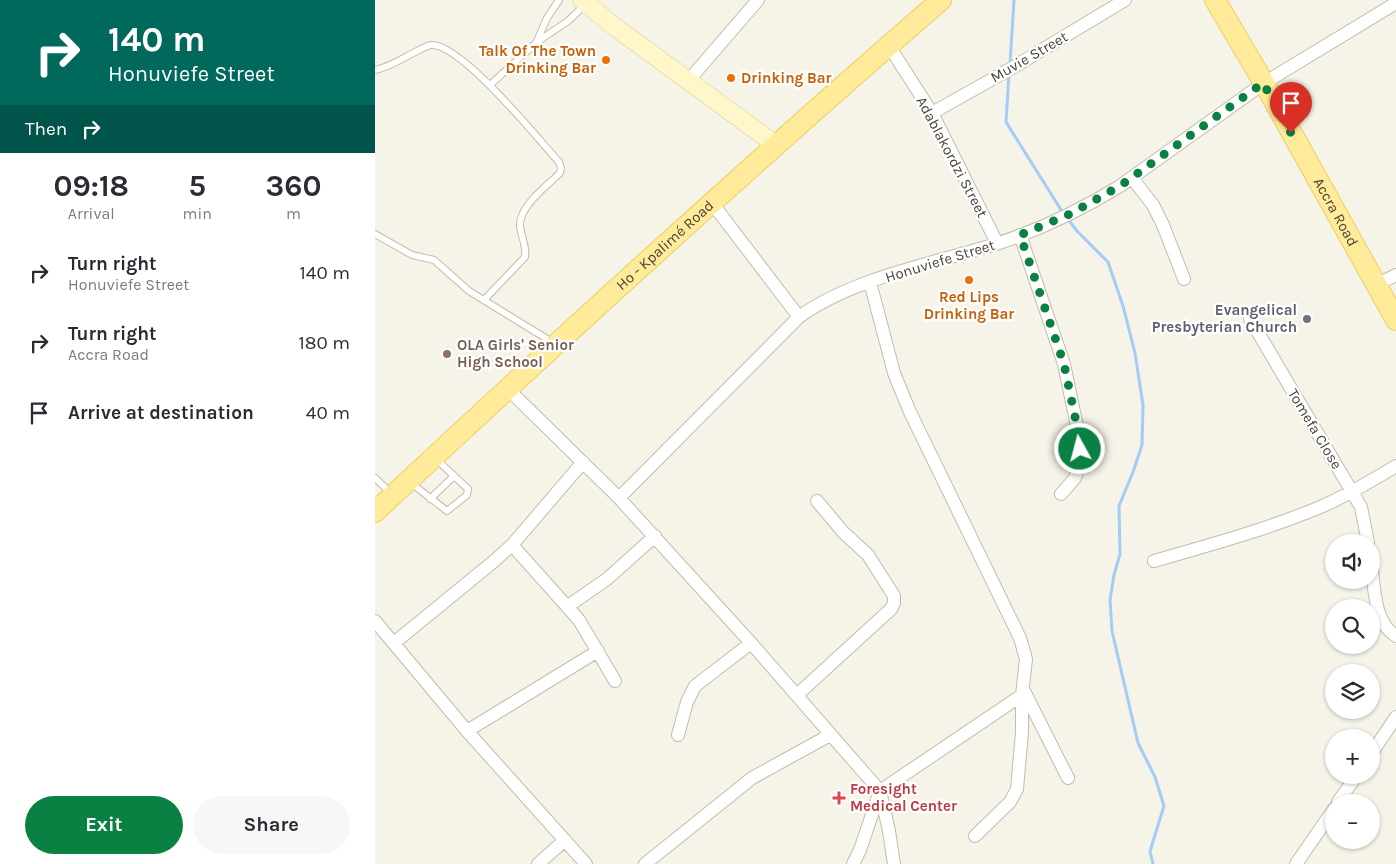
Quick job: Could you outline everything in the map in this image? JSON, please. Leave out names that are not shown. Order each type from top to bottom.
[{"type":"main road","name":"Ho - Kpalimé Road","points":[[375,512],[555,344],[776,145],[941,0]]},
{"type":"main road","name":"Accra Road","points":[[1215,0],[1396,320]]},
{"type":"main road","points":[[584,2],[776,145]]},
{"type":"street","points":[[689,80],[758,0]]},
{"type":"street","name":"Muvie Street","points":[[932,113],[1125,0]]},
{"type":"street","name":"Honuviefe Street","points":[[619,498],[799,317],[826,300],[870,282],[997,244],[1066,216],[1098,200],[1132,178],[1263,83],[1396,3]]},
{"type":"street","name":"Adablakordzi Street","points":[[889,46],[932,113],[997,244]]},
{"type":"street","points":[[1132,178],[1153,205],[1184,279]]},
{"type":"street","points":[[713,203],[799,317]]},
{"type":"street","points":[[1020,235],[1064,364],[1079,436],[1080,461],[1075,478],[1061,494]]},
{"type":"street","points":[[1375,285],[1396,275]]},
{"type":"street","points":[[870,282],[895,373],[910,412],[1020,638],[1026,659],[1022,692],[1023,732],[1017,789],[1010,802],[975,836]]},
{"type":"street","name":"Tomefa Close","points":[[1249,320],[1353,491],[1361,507],[1366,534]]},
{"type":"street","points":[[507,388],[655,536],[880,791],[894,864]]},
{"type":"street","points":[[394,644],[512,545],[583,462]]},
{"type":"street","points":[[1154,561],[1291,519],[1353,491],[1396,466]]},
{"type":"street","points":[[797,695],[891,609],[894,603],[894,596],[868,555],[843,532],[817,501]]},
{"type":"street","points":[[568,606],[607,578],[655,536]]},
{"type":"street","points":[[512,545],[568,606],[586,630],[615,681]]},
{"type":"street","points":[[1375,589],[1381,619],[1391,633],[1396,636]]},
{"type":"street","points":[[375,621],[467,731],[586,864]]},
{"type":"street","points":[[678,735],[687,702],[695,686],[751,643]]},
{"type":"street","points":[[467,731],[598,651]]},
{"type":"street","points":[[1022,692],[1068,778]]},
{"type":"street","points":[[853,864],[860,850],[880,791],[1022,692]]},
{"type":"street","points":[[1023,732],[1036,715]]},
{"type":"street","points":[[1380,741],[1396,717]]},
{"type":"street","points":[[645,864],[752,778],[830,735]]},
{"type":"street","points":[[1296,864],[1325,822]]},
{"type":"street","points":[[538,864],[565,840]]},
{"type":"lane","points":[[537,42],[547,18],[559,0]]},
{"type":"lane","points":[[489,85],[537,42],[568,21],[584,2]]},
{"type":"lane","points":[[375,70],[386,67],[429,45],[449,50],[489,85],[559,162],[560,173],[525,208],[521,218],[520,227],[525,257],[484,300]]},
{"type":"lane","points":[[375,234],[412,255],[434,260],[469,291],[555,344]]},
{"type":"lane","points":[[408,481],[445,511],[448,511],[467,495],[468,489],[434,457]]},
{"type":"lane","points":[[431,500],[454,476]]},
{"type":"lane","points":[[375,478],[393,495]]},
{"type":"waterway","points":[[1010,64],[1014,0]]},
{"type":"waterway","points":[[1009,73],[1006,122],[1063,213]]},
{"type":"waterway","points":[[1067,218],[1077,231],[1108,262],[1123,306],[1135,353],[1143,405],[1142,445],[1119,506],[1120,554],[1110,600],[1112,631],[1138,743],[1155,777],[1164,806],[1150,851],[1153,864]]},
{"type":"place","name":"Talk Of The Town Drinking Bar","points":[[606,60]]},
{"type":"place","name":"Drinking Bar","points":[[731,78]]},
{"type":"place","name":"Red Lips Drinking Bar","points":[[969,280]]},
{"type":"place","name":"Evangelical Presbyterian Church","points":[[1307,319]]},
{"type":"place","name":"OLA Girls' Senior High School","points":[[447,354]]},
{"type":"place","name":"Foresight Medical Center","points":[[839,798]]},
{"type":"route","points":[[1080,449],[1064,364],[1020,235],[1098,200],[1263,83],[1291,133]]}]
